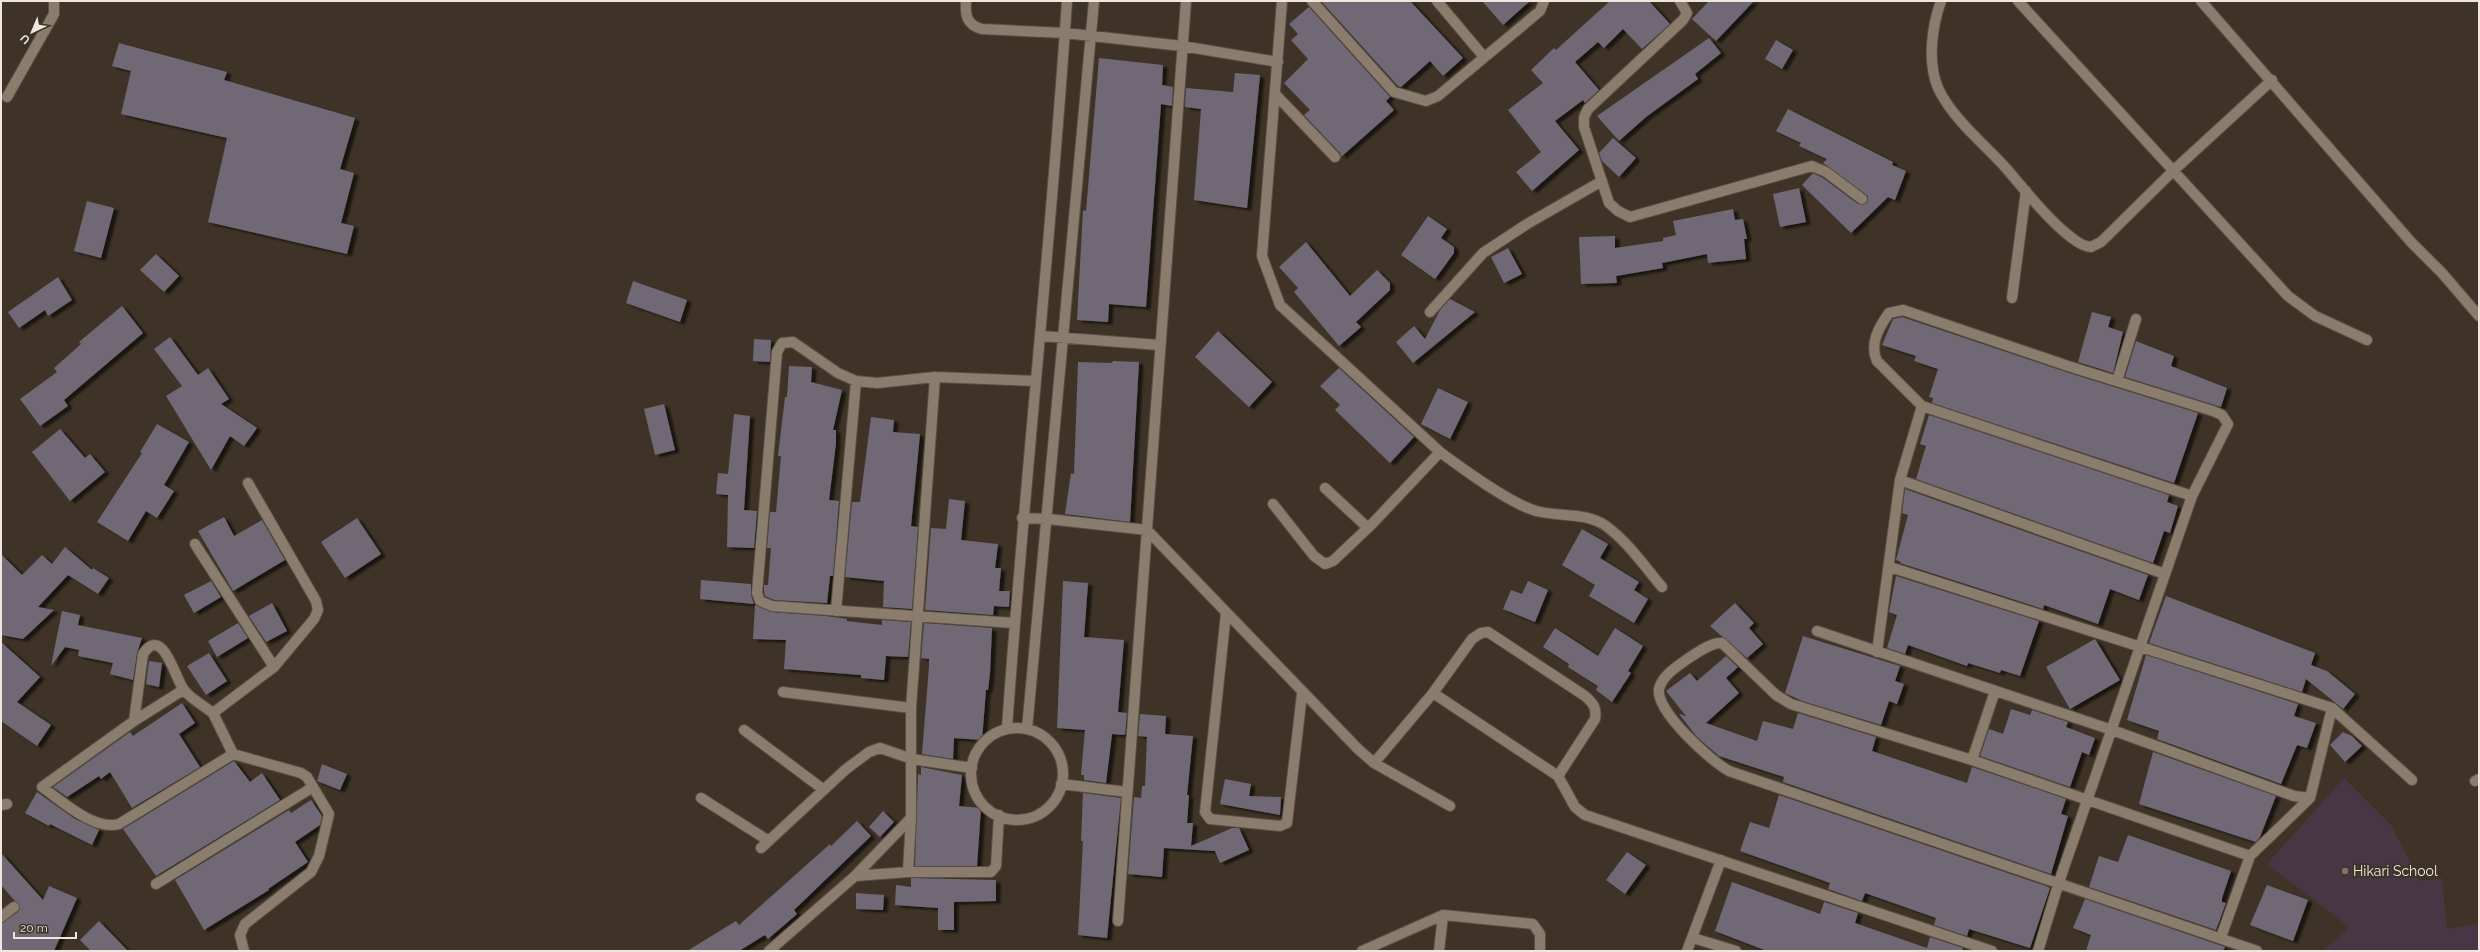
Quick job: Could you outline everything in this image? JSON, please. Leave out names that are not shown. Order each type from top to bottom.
[{"type":"street","points":[[7,97],[54,14],[54,1]]},
{"type":"street","points":[[966,1],[965,14],[970,24],[976,27],[1065,33],[1090,37],[1182,46],[1278,62]]},
{"type":"street","points":[[1006,728],[1022,518],[1035,381],[1041,336],[1067,1]]},
{"type":"street","points":[[1027,729],[1048,519],[1062,338],[1094,1]]},
{"type":"street","points":[[1118,921],[1159,345],[1186,1]]},
{"type":"street","points":[[1282,1],[1262,256],[1280,305],[1440,452],[1500,492],[1534,510],[1554,515],[1592,518],[1606,526],[1619,537],[1662,587]]},
{"type":"street","points":[[1312,1],[1394,92],[1412,99],[1426,101],[1438,96],[1540,11],[1544,1]]},
{"type":"street","points":[[1437,1],[1484,57]]},
{"type":"street","points":[[1680,1],[1687,13],[1683,20],[1588,109],[1584,117],[1584,127],[1609,203],[1618,211],[1630,217],[1812,166],[1826,172],[1862,199]]},
{"type":"street","points":[[1941,1],[1934,20],[1933,41],[1933,60],[1938,87],[1956,114],[2070,238],[2091,248],[2101,242],[2174,170],[2272,80]]},
{"type":"street","points":[[2018,1],[2288,296],[2315,316],[2367,340]]},
{"type":"street","points":[[2201,1],[2272,80],[2411,242],[2475,304],[2479,316]]},
{"type":"street","points":[[1275,94],[1335,157]]},
{"type":"street","points":[[1430,312],[1483,253],[1526,224],[1602,181]]},
{"type":"street","points":[[2012,298],[2026,190]]},
{"type":"street","points":[[2038,951],[2059,882],[2088,802],[2140,645],[2192,496],[2228,424],[2225,418],[2213,411],[2117,381],[1903,310],[1895,310],[1884,320],[1872,345],[1873,353],[1877,361],[1922,406],[2192,496]]},
{"type":"street","points":[[2117,381],[2136,319]]},
{"type":"street","points":[[1041,336],[1159,345]]},
{"type":"street","points":[[1014,623],[772,606],[760,601],[757,593],[779,346],[786,341],[793,342],[838,373],[856,381],[877,383],[935,377],[1035,381]]},
{"type":"street","points":[[908,872],[911,818],[911,708],[935,377]]},
{"type":"street","points":[[836,611],[856,381]]},
{"type":"street","points":[[1877,652],[1890,567],[1900,480],[1922,406]]},
{"type":"street","points":[[1273,504],[1314,556],[1325,564],[1333,561],[1368,528],[1440,452]]},
{"type":"street","points":[[1900,480],[2165,574]]},
{"type":"street","points":[[213,714],[274,667],[314,619],[318,610],[316,601],[248,482]]},
{"type":"street","points":[[1325,488],[1368,528]]},
{"type":"street","points":[[1022,518],[1048,519],[1147,530],[1302,694],[1374,763],[1450,806]]},
{"type":"street","points":[[195,544],[274,667]]},
{"type":"street","points":[[1890,567],[2140,645],[2332,708],[2412,780]]},
{"type":"street","points":[[1226,613],[1205,812],[1210,819],[1280,826],[1287,823],[1302,694]]},
{"type":"street","points":[[1817,631],[2112,730],[2294,796],[2310,798]]},
{"type":"street","points":[[1374,763],[1433,694],[1472,639],[1481,633],[1494,635],[1585,696],[1593,704],[1596,712],[1595,719],[1558,776]]},
{"type":"street","points":[[2250,856],[2088,802],[1972,760],[1791,704],[1776,695],[1722,643],[1714,644],[1688,658],[1671,671],[1659,688],[1659,695],[1664,706],[1677,723],[1699,749],[1729,771],[2221,937],[2257,951]]},
{"type":"street","points":[[134,721],[143,654],[150,646],[156,645],[164,649],[183,690],[213,714],[233,754]]},
{"type":"street","points":[[183,690],[134,721],[42,787],[96,823],[112,826],[119,824],[233,754],[301,773],[313,787],[329,814],[319,856],[307,877],[245,924],[240,935],[244,951]]},
{"type":"street","points":[[1972,760],[1995,691]]},
{"type":"street","points":[[783,692],[911,708]]},
{"type":"street","points":[[1433,694],[1558,776],[1575,807],[1585,815],[1992,951]]},
{"type":"street","points":[[2221,937],[2250,856],[2310,798],[2332,708]]},
{"type":"street","points":[[1006,728],[1027,729],[1046,738],[1058,754],[1063,774],[1058,794],[1046,810],[1027,819],[1006,819],[988,810],[975,793],[970,773],[975,753],[988,737],[1006,728]]},
{"type":"street","points":[[744,730],[824,790]]},
{"type":"street","points":[[701,798],[765,845],[824,790],[869,752],[880,748],[912,758],[972,768]]},
{"type":"street","points":[[1061,784],[1127,792]]},
{"type":"street","points":[[156,884],[313,787]]},
{"type":"street","points":[[855,876],[908,872],[993,871],[996,866],[999,815]]},
{"type":"street","points":[[769,951],[855,876],[911,818]]},
{"type":"street","points":[[1687,951],[1721,860]]},
{"type":"street","points":[[1,918],[14,907]]},
{"type":"street","points":[[1439,951],[1443,915]]},
{"type":"street","points":[[1362,951],[1443,915],[1533,924],[1540,934],[1540,951]]},
{"type":"street","points":[[1693,938],[1736,951]]},
{"type":"shaded area","name":"Hikari School","points":[[2344,778],[2391,825],[2420,881],[2442,878],[2447,929],[2479,923],[2479,951],[2323,951],[2349,927],[2267,864]]},
{"type":"building","points":[[1321,1],[1410,1],[1463,58],[1443,76],[1430,61],[1401,87],[1398,86]]},
{"type":"building","points":[[1482,1],[1530,1],[1503,25]]},
{"type":"building","points":[[1610,1],[1649,1],[1670,24],[1642,49],[1623,29],[1604,48],[1598,42],[1575,62],[1599,90],[1585,103],[1583,100],[1555,121],[1579,150],[1532,191],[1516,172],[1541,152],[1508,110],[1543,83],[1531,70],[1554,48],[1556,50]]},
{"type":"building","points":[[1709,1],[1754,1],[1716,41],[1692,19]]},
{"type":"building","points":[[1309,7],[1390,97],[1386,101],[1394,110],[1341,157],[1340,153],[1304,115],[1310,110],[1284,83],[1308,59],[1291,40],[1298,34],[1289,24]]},
{"type":"building","points":[[1709,38],[1721,53],[1695,74],[1698,79],[1646,117],[1619,141],[1597,116]]},
{"type":"building","points":[[1776,40],[1793,50],[1782,69],[1765,59]]},
{"type":"building","points":[[119,43],[227,72],[224,80],[355,118],[340,169],[354,173],[341,223],[354,226],[347,254],[208,222],[227,138],[121,114],[131,71],[112,66]]},
{"type":"building","points":[[1099,58],[1163,65],[1162,85],[1173,87],[1172,106],[1161,104],[1146,307],[1109,304],[1108,322],[1077,320],[1083,210],[1086,211]]},
{"type":"building","points":[[1235,73],[1260,75],[1247,208],[1194,200],[1201,109],[1185,107],[1186,88],[1233,92]]},
{"type":"building","points":[[1788,109],[1893,162],[1892,165],[1906,171],[1895,200],[1888,197],[1851,233],[1802,185],[1813,173],[1823,178],[1858,204],[1867,203],[1868,196],[1823,163],[1827,159],[1799,146],[1801,143],[1776,131]]},
{"type":"building","points":[[1613,138],[1636,158],[1619,177],[1602,161],[1599,153]]},
{"type":"building","points":[[1799,188],[1806,222],[1780,227],[1773,194]]},
{"type":"building","points":[[87,201],[114,208],[101,258],[74,251]]},
{"type":"building","points":[[1733,209],[1735,220],[1743,219],[1747,239],[1744,239],[1746,259],[1708,263],[1707,254],[1662,263],[1663,268],[1616,276],[1617,283],[1581,284],[1579,237],[1615,236],[1615,248],[1663,241],[1663,238],[1676,235],[1673,221]]},
{"type":"building","points":[[1428,216],[1447,229],[1441,238],[1454,247],[1454,253],[1435,279],[1401,255]]},
{"type":"building","points":[[1306,242],[1350,296],[1377,270],[1390,283],[1390,290],[1356,322],[1361,327],[1339,346],[1294,292],[1298,288],[1279,267]]},
{"type":"building","points":[[1508,248],[1522,274],[1504,283],[1491,257]]},
{"type":"building","points":[[156,254],[179,276],[164,292],[140,270]]},
{"type":"building","points":[[58,277],[72,300],[48,316],[45,310],[19,328],[8,312]]},
{"type":"building","points":[[633,281],[687,300],[680,322],[626,303]]},
{"type":"building","points":[[1450,299],[1475,312],[1413,363],[1396,342],[1414,326],[1425,339],[1440,310]]},
{"type":"building","points":[[122,306],[143,333],[64,400],[68,406],[40,426],[20,399],[57,372],[54,368],[81,344],[79,342]]},
{"type":"building","points":[[2092,312],[2111,317],[2108,327],[2123,332],[2113,373],[2078,362]]},
{"type":"building","points":[[1902,317],[2066,372],[2198,413],[2174,483],[1932,403],[1933,398],[1929,397],[1938,369],[1914,361],[1916,356],[1882,345],[1893,319]]},
{"type":"building","points":[[1218,331],[1272,382],[1249,407],[1195,357]]},
{"type":"building","points":[[170,337],[198,375],[208,368],[229,399],[221,404],[257,428],[244,446],[230,436],[211,470],[166,396],[182,386],[154,349]]},
{"type":"building","points":[[754,339],[771,340],[770,362],[753,361]]},
{"type":"building","points":[[2136,341],[2174,356],[2171,366],[2227,388],[2221,407],[2125,377]]},
{"type":"building","points":[[1113,361],[1139,362],[1130,522],[1065,514],[1071,473],[1074,474],[1078,362],[1112,363]]},
{"type":"building","points":[[789,366],[812,367],[811,382],[842,390],[833,430],[836,430],[836,443],[829,500],[839,501],[833,576],[830,576],[827,603],[774,600],[765,596],[764,592],[764,585],[768,585],[771,548],[767,548],[770,512],[776,512],[781,456],[778,456],[785,397],[787,397]]},
{"type":"building","points":[[1339,368],[1414,437],[1390,463],[1335,410],[1340,405],[1320,386]]},
{"type":"building","points":[[1438,388],[1468,402],[1450,439],[1421,424]]},
{"type":"building","points":[[664,404],[675,450],[655,455],[644,409]]},
{"type":"building","points":[[734,414],[750,416],[744,510],[757,511],[754,548],[727,547],[728,495],[716,494],[718,473],[728,474]]},
{"type":"building","points":[[1929,415],[2169,495],[2167,502],[2178,506],[2170,533],[2164,531],[2153,563],[1916,479],[1926,446],[1920,444]]},
{"type":"building","points":[[871,417],[894,420],[893,432],[920,434],[911,526],[918,527],[912,609],[883,607],[884,581],[845,577],[852,502],[860,502]]},
{"type":"building","points":[[157,424],[189,442],[164,485],[174,491],[157,518],[146,511],[128,541],[97,522],[142,453],[140,452]]},
{"type":"building","points":[[60,429],[85,458],[90,454],[105,472],[70,501],[32,452]]},
{"type":"building","points":[[1905,489],[2148,575],[2139,600],[2110,589],[2098,624],[2044,605],[2043,609],[1900,563],[1901,562],[1896,560],[1908,515],[1902,513]]},
{"type":"building","points":[[949,499],[965,501],[961,540],[998,544],[995,568],[1001,568],[999,591],[1010,591],[1009,607],[994,606],[993,615],[925,610],[931,528],[946,529]]},
{"type":"building","points":[[224,517],[234,536],[262,520],[285,560],[233,591],[198,531]]},
{"type":"building","points":[[357,518],[381,554],[345,578],[321,542]]},
{"type":"building","points":[[1582,529],[1608,544],[1600,558],[1639,582],[1634,590],[1648,599],[1634,623],[1589,596],[1595,585],[1562,565]]},
{"type":"building","points":[[65,547],[92,570],[93,568],[109,578],[98,594],[68,575],[38,607],[54,610],[23,639],[1,635],[1,554],[22,575],[42,555],[52,564]]},
{"type":"building","points":[[1896,576],[2039,621],[2020,676],[2001,670],[2000,673],[1968,663],[1967,666],[1908,645],[1905,654],[1887,648],[1897,615],[1889,612]]},
{"type":"building","points":[[701,580],[751,584],[751,595],[754,604],[700,599]]},
{"type":"building","points":[[211,581],[221,597],[194,613],[184,595]]},
{"type":"building","points":[[1063,581],[1088,583],[1084,637],[1124,640],[1118,712],[1127,713],[1125,735],[1112,734],[1106,783],[1084,780],[1084,775],[1081,775],[1085,730],[1057,728]]},
{"type":"building","points":[[1528,581],[1548,590],[1535,622],[1503,609],[1511,590],[1522,594]]},
{"type":"building","points":[[2166,596],[2315,653],[2311,665],[2327,671],[2355,694],[2343,709],[2306,679],[2302,692],[2149,643]]},
{"type":"building","points":[[272,603],[287,631],[266,642],[249,616]]},
{"type":"building","points":[[1735,603],[1754,623],[1749,628],[1763,644],[1747,658],[1710,626]]},
{"type":"building","points":[[755,605],[771,612],[826,616],[847,619],[847,621],[882,625],[882,620],[911,622],[908,657],[886,656],[884,680],[861,678],[861,675],[784,669],[786,640],[753,639]]},
{"type":"building","points":[[62,611],[80,615],[78,625],[142,638],[137,653],[133,680],[110,674],[113,663],[78,656],[79,650],[65,647],[51,666]]},
{"type":"building","points":[[238,623],[248,638],[217,657],[208,641]]},
{"type":"building","points":[[924,623],[992,628],[990,673],[988,690],[986,690],[982,740],[954,738],[953,759],[922,754],[929,666],[929,659],[921,658]]},
{"type":"building","points":[[1555,628],[1598,656],[1615,628],[1643,646],[1628,671],[1631,673],[1612,702],[1596,690],[1598,686],[1568,667],[1569,664],[1543,647]]},
{"type":"building","points":[[1803,636],[1900,666],[1895,681],[1904,684],[1897,704],[1889,701],[1881,725],[1802,701],[1785,693]]},
{"type":"building","points":[[2095,639],[2120,680],[2070,709],[2046,667]]},
{"type":"building","points":[[1,642],[40,677],[17,702],[51,725],[37,746],[1,721]]},
{"type":"building","points":[[209,653],[227,681],[206,695],[187,666]]},
{"type":"building","points":[[2146,655],[2298,704],[2294,716],[2316,723],[2307,748],[2297,745],[2281,784],[2157,739],[2159,731],[2127,720]]},
{"type":"building","points":[[1726,656],[1738,667],[1726,678],[1739,693],[1706,723],[1757,741],[1763,721],[1793,729],[1798,713],[1876,737],[1872,751],[1967,783],[1972,767],[2066,799],[2061,814],[2068,816],[2051,874],[1783,782],[1784,777],[1719,756],[1697,737],[1679,714],[1686,716],[1666,691],[1690,673],[1697,681]]},
{"type":"building","points":[[149,661],[162,663],[159,687],[146,684]]},
{"type":"building","points":[[182,703],[195,723],[179,734],[200,767],[132,808],[110,772],[101,779],[99,776],[67,797],[53,787],[130,732],[133,736]]},
{"type":"building","points":[[2011,709],[2030,715],[2032,710],[2068,722],[2066,727],[2095,738],[2089,755],[2082,752],[2070,787],[1980,756],[1989,729],[2003,734]]},
{"type":"building","points":[[1140,714],[1166,716],[1165,734],[1193,736],[1187,795],[1189,795],[1187,823],[1193,823],[1191,846],[1232,828],[1239,828],[1249,850],[1220,863],[1215,851],[1164,848],[1162,877],[1128,874],[1134,797],[1141,798],[1142,786],[1145,786],[1147,737],[1138,736]]},
{"type":"building","points":[[2343,732],[2352,736],[2362,746],[2345,762],[2330,745]]},
{"type":"building","points":[[2153,752],[2276,796],[2260,837],[2256,842],[2139,804]]},
{"type":"building","points":[[234,761],[250,782],[262,773],[280,800],[156,876],[123,829]]},
{"type":"building","points":[[322,764],[347,774],[340,790],[317,781]]},
{"type":"building","points":[[921,767],[962,775],[959,806],[981,808],[977,866],[915,866],[918,774],[921,775]]},
{"type":"building","points":[[1225,779],[1251,784],[1249,796],[1281,797],[1280,815],[1220,804]]},
{"type":"building","points":[[37,792],[75,819],[99,830],[92,845],[50,824],[49,826],[25,813]]},
{"type":"building","points":[[1083,793],[1121,798],[1107,938],[1078,935],[1083,841],[1081,841]]},
{"type":"building","points":[[1779,795],[2050,888],[2030,948],[1969,929],[1967,936],[1934,925],[1936,918],[1865,893],[1862,901],[1828,889],[1830,883],[1740,851],[1750,822],[1769,828]]},
{"type":"building","points":[[311,800],[322,816],[320,825],[295,842],[308,862],[268,889],[269,890],[204,930],[175,880],[289,810],[291,813]]},
{"type":"building","points":[[883,811],[894,822],[880,837],[869,827]]},
{"type":"building","points":[[857,821],[871,836],[794,910],[797,914],[768,939],[765,935],[739,951],[687,951],[736,921],[739,925],[830,844],[831,846]]},
{"type":"building","points":[[2128,835],[2231,871],[2222,898],[2222,902],[2226,903],[2216,930],[2089,887],[2099,856],[2118,862]]},
{"type":"building","points":[[1627,852],[1646,865],[1625,894],[1606,880]]},
{"type":"building","points":[[1,853],[43,900],[49,886],[77,898],[54,951],[1,951],[1,923],[18,912],[20,907],[1,885]]},
{"type":"building","points":[[911,878],[996,880],[996,901],[954,902],[954,930],[938,930],[938,908],[895,905],[896,885],[911,887]]},
{"type":"building","points":[[1732,882],[1820,914],[1824,902],[1858,913],[1855,923],[1927,948],[1930,937],[1963,948],[1962,951],[1767,951],[1715,931]]},
{"type":"building","points":[[2267,885],[2308,900],[2293,941],[2250,925]]},
{"type":"building","points":[[856,893],[884,895],[883,910],[856,909]]},
{"type":"building","points":[[2085,899],[2225,947],[2223,951],[2086,951],[2091,935],[2073,928]]},
{"type":"building","points":[[99,921],[128,951],[91,951],[80,940]]},
{"type":"place","name":"Hikari School","points":[[2345,871]]}]
